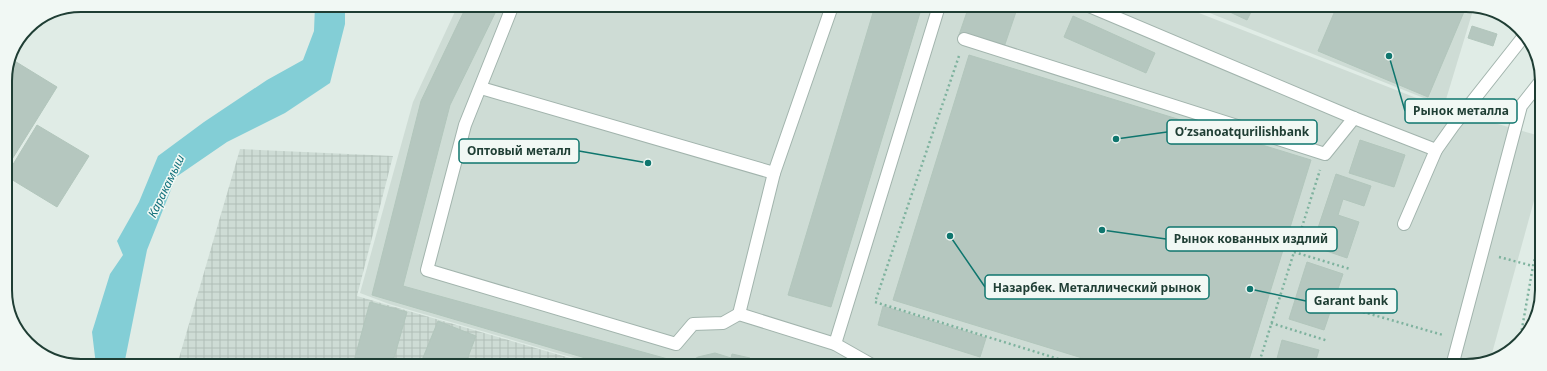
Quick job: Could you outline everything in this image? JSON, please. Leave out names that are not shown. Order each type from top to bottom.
[{"type":"lane","points":[[511,12],[466,125],[428,270],[676,344],[693,324],[723,323],[739,314],[774,173],[830,12]]},
{"type":"lane","points":[[835,344],[937,12]]},
{"type":"lane","points":[[1103,12],[1354,118],[1436,150]]},
{"type":"lane","points":[[964,39],[1325,154],[1354,118]]},
{"type":"lane","points":[[1404,224],[1436,150],[1521,39]]},
{"type":"lane","points":[[481,88],[774,173]]},
{"type":"lane","points":[[1454,359],[1521,106],[1535,88]]},
{"type":"lane","points":[[739,314],[835,344],[861,359]]},
{"type":"path","points":[[964,39],[874,302],[1056,359]]},
{"type":"path","points":[[1260,359],[1325,154]]},
{"type":"path","points":[[1294,252],[1350,269]]},
{"type":"path","points":[[1522,331],[1535,258]]},
{"type":"path","points":[[1507,259],[1533,266]]},
{"type":"path","points":[[1339,305],[1459,340]]},
{"type":"path","points":[[1271,323],[1328,341]]},
{"type":"shaded area","points":[[455,12],[1196,12],[1442,108],[1535,135],[1535,197],[1492,354],[1479,358],[577,359],[389,304],[360,293],[413,102]]},
{"type":"shaded area","points":[[1207,12],[1472,12],[1444,106]]},
{"type":"shaded area","points":[[240,149],[393,156],[357,296],[573,359],[179,359]]},
{"type":"water","name":"Каракамыш","points":[[315,12],[345,12],[345,24],[330,83],[285,113],[227,142],[176,177],[147,250],[125,359],[95,359],[92,332],[110,274],[123,255],[117,241],[139,202],[158,156],[204,122],[267,80],[303,60],[314,31]]},
{"type":"building","points":[[464,12],[496,12],[450,105],[403,286],[668,359],[589,359],[372,295],[421,101]]},
{"type":"building","points":[[873,12],[920,12],[831,307],[788,295]]},
{"type":"building","points":[[967,12],[1016,12],[1003,50],[959,35]]},
{"type":"building","points":[[1230,12],[1251,12],[1247,20]]},
{"type":"building","points":[[1334,12],[1464,12],[1428,97],[1318,51]]},
{"type":"building","points":[[1073,16],[1155,53],[1146,73],[1064,37]]},
{"type":"building","points":[[1472,26],[1497,34],[1493,46],[1468,38]]},
{"type":"building","points":[[969,55],[1311,160],[1249,359],[1085,359],[893,300]]},
{"type":"building","points":[[15,61],[57,87],[12,159],[12,77]]},
{"type":"building","points":[[37,125],[89,156],[57,207],[12,180],[12,166]]},
{"type":"building","points":[[1360,140],[1405,155],[1394,187],[1349,173]]},
{"type":"building","points":[[1336,174],[1371,186],[1364,206],[1343,199],[1338,215],[1359,222],[1347,258],[1312,246]]},
{"type":"building","points":[[1307,262],[1343,274],[1324,330],[1289,319]]},
{"type":"building","points":[[370,302],[407,312],[394,359],[355,359]]},
{"type":"building","points":[[883,306],[986,338],[980,357],[878,325]]},
{"type":"building","points":[[438,321],[476,336],[467,359],[422,359]]},
{"type":"building","points":[[1282,340],[1319,350],[1316,359],[1277,359]]},
{"type":"building","points":[[715,353],[731,358],[732,354],[750,358],[695,359]]},
{"type":"place","name":"Рынок металла","points":[[1389,56]]},
{"type":"place","name":"Oʻzsanoatqurilishbank","points":[[1116,139]]},
{"type":"place","name":"Оптовый металл","points":[[648,163]]},
{"type":"place","name":"Рынок кованных издлий","points":[[1102,230]]},
{"type":"place","name":"Назарбек. Металлический рынок","points":[[950,236]]},
{"type":"place","name":"Garant bank","points":[[1250,289]]}]
